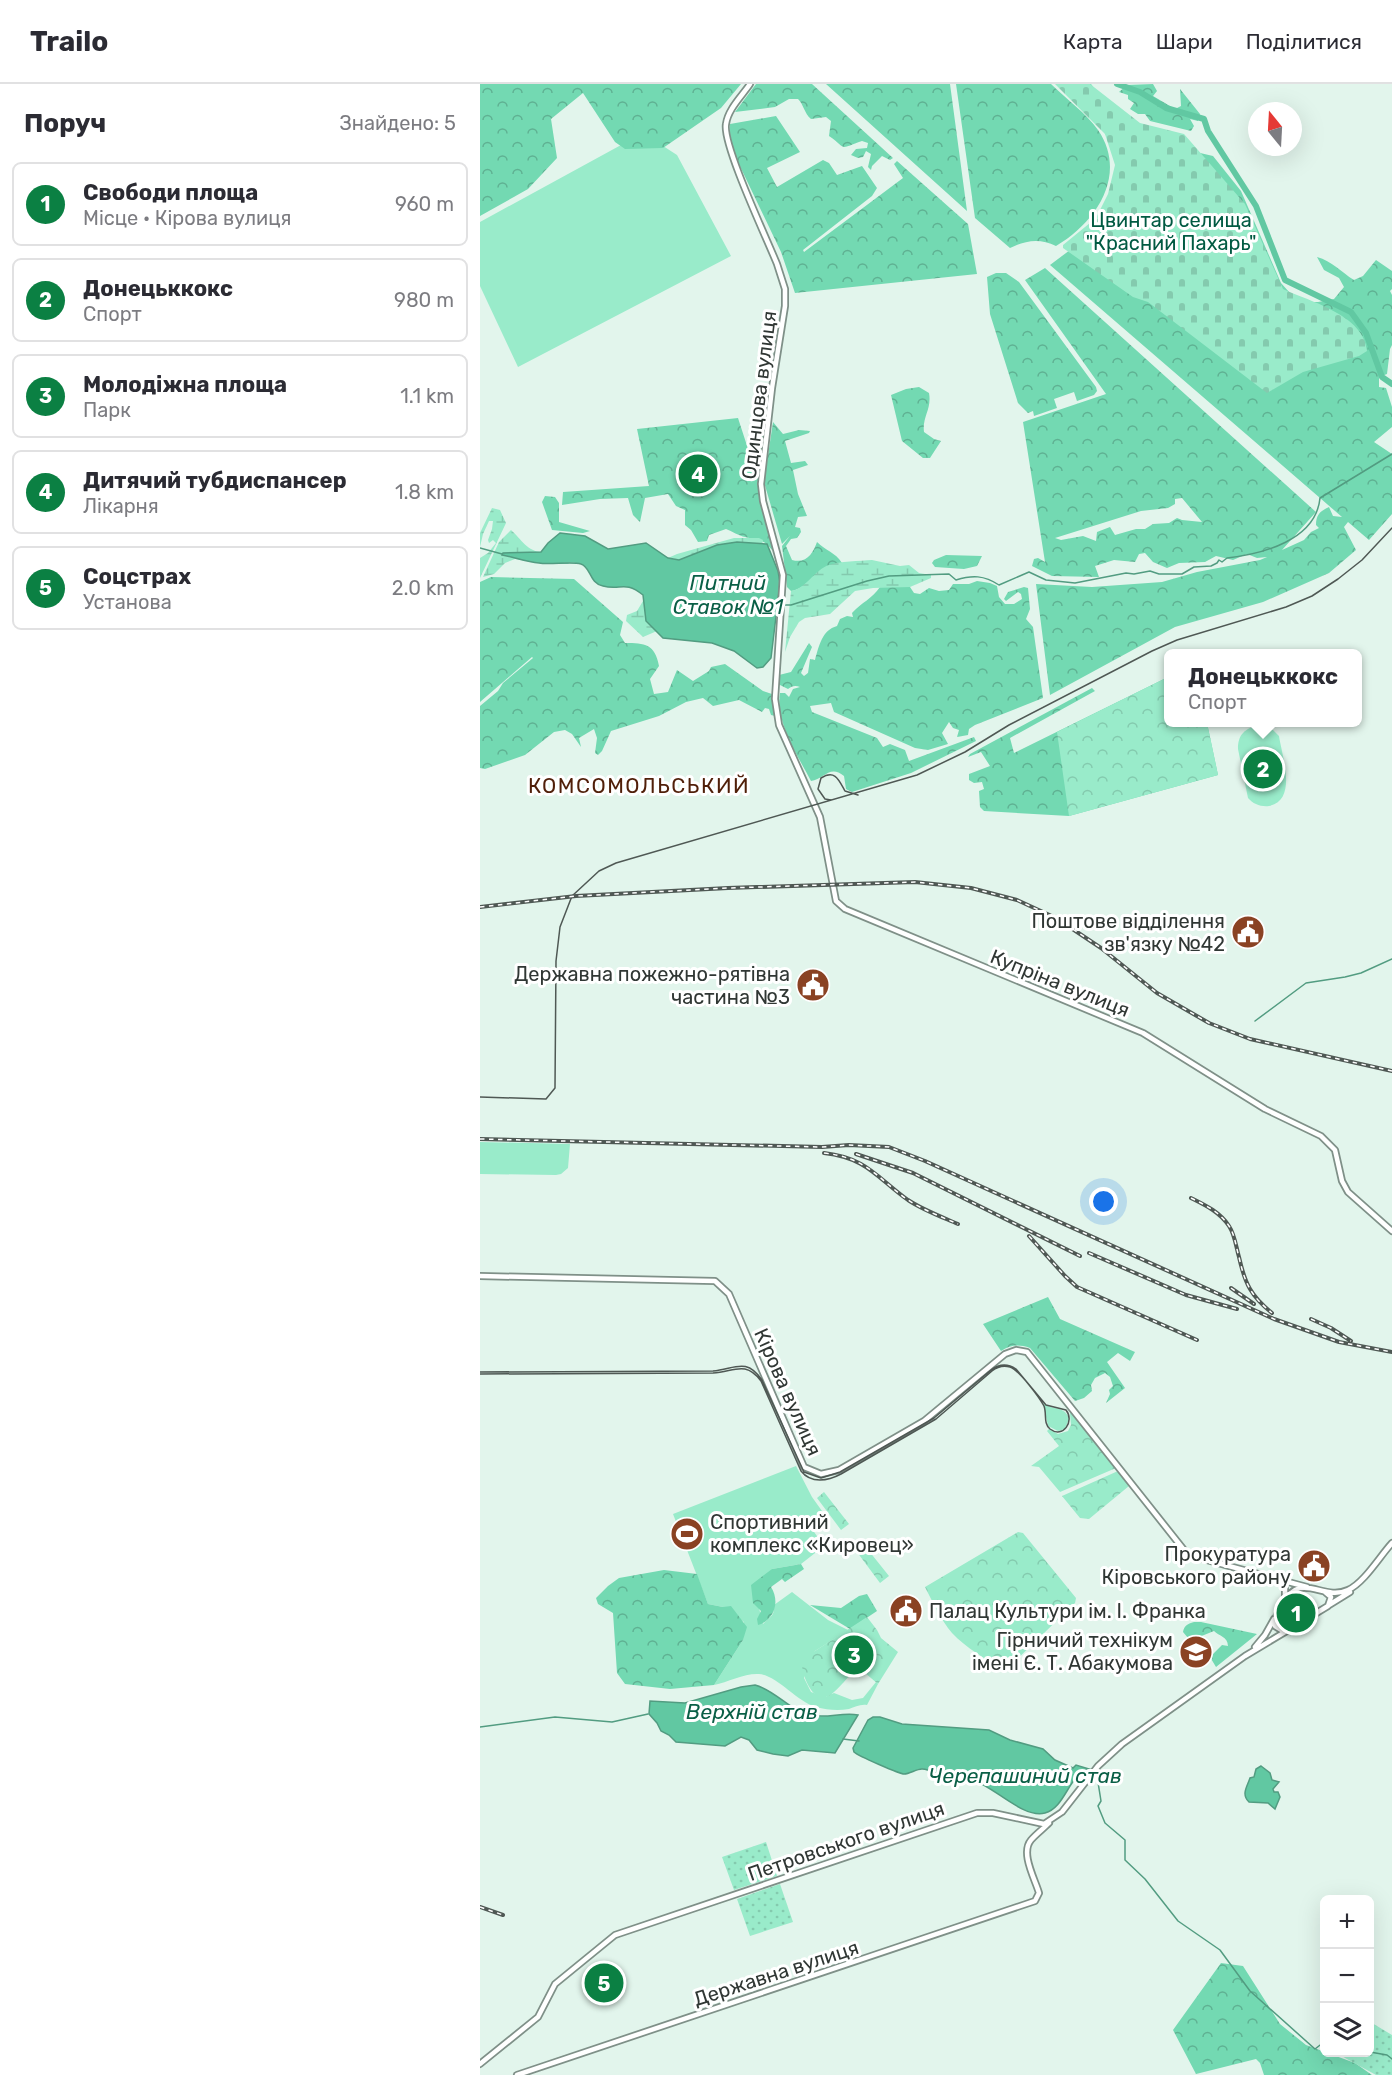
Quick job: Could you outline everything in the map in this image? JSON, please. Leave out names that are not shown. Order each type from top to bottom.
[{"type":"main road","name":"Одинцова вулиця","points":[[750,84],[729,114],[725,126],[735,165],[777,264],[785,289],[785,306],[761,480],[763,501],[783,575],[774,690],[779,725]]},
{"type":"main road","name":"Купріна вулиця","points":[[779,725],[820,817],[835,897],[841,907],[1143,1033],[1265,1109],[1321,1136],[1335,1150],[1342,1181],[1348,1192],[1392,1231]]},
{"type":"main road","name":"Кірова вулиця","points":[[480,1276],[715,1281],[729,1294],[804,1467],[821,1474],[839,1470],[924,1421],[1005,1354],[1016,1350],[1028,1352],[1188,1555],[1325,1592],[1341,1593],[1358,1583]]},
{"type":"main road","points":[[1056,1817],[1098,1766],[1122,1744],[1251,1651],[1348,1594],[1392,1543]]},
{"type":"main road","points":[[1279,1580],[1285,1589],[1285,1599]]},
{"type":"main road","points":[[1251,1651],[1265,1635],[1285,1599],[1293,1590],[1306,1587]]},
{"type":"main road","points":[[1325,1592],[1331,1597],[1328,1606]]},
{"type":"main road","points":[[1275,1616],[1277,1629],[1290,1629]]},
{"type":"main road","name":"Петровського вулиця","points":[[480,2064],[538,2017],[559,1980],[605,1941],[618,1934],[977,1813],[993,1813],[1037,1824],[1044,1824],[1056,1817]]},
{"type":"main road","name":"Державна вулиця","points":[[517,2075],[1032,1902],[1037,1899],[1039,1893],[1027,1855],[1027,1847],[1030,1841],[1056,1817]]},
{"type":"green space","points":[[480,84],[741,84],[721,108],[663,148],[625,149],[615,142],[583,93],[551,119],[557,158],[528,189],[480,216]]},
{"type":"green space","points":[[756,84],[812,84],[893,158],[890,160],[882,156],[871,170],[868,167],[871,154],[866,151],[863,157],[858,158],[851,155],[856,149],[867,148],[868,143],[862,141],[846,147],[841,146],[829,136],[831,121],[826,117],[811,119],[798,99],[789,99],[775,107],[735,112]]},
{"type":"green space","points":[[826,84],[950,84],[967,211]]},
{"type":"green space","points":[[956,84],[1051,84],[1098,130],[1110,163],[1109,180],[1104,196],[1095,210],[1071,236],[1056,246],[1033,241],[1010,248],[975,218]]},
{"type":"green space","name":"Цвинтар селища \"Красний Пахарь\"","points":[[1055,84],[1090,84],[1140,123],[1184,134],[1245,204],[1283,289],[1334,311],[1346,319],[1357,328],[1364,339],[1367,351],[1359,356],[1303,372],[1267,393],[1148,302],[1133,297],[1063,248],[1063,245],[1096,218],[1108,194],[1115,165],[1105,134]]},
{"type":"green space","points":[[1058,84],[1091,84],[1111,111],[1153,142],[1213,156],[1241,191],[1281,283],[1298,302],[1334,299],[1344,287],[1339,278],[1324,270],[1317,257],[1332,264],[1354,280],[1363,276],[1376,260],[1392,271],[1390,291],[1392,295],[1392,345],[1387,374],[1379,377],[1379,387],[1386,388],[1392,407],[1392,427],[1374,442],[1392,454],[1392,514],[1369,540],[1348,522],[1344,527],[1356,550],[1329,573],[1263,602],[1175,627],[1050,695],[1036,584],[1092,587],[1162,582],[1267,557],[1257,558],[1247,554],[1233,560],[1216,556],[1205,562],[1179,563],[1167,568],[1153,562],[1145,553],[1139,554],[1135,562],[1114,560],[1095,566],[1099,577],[1052,576],[1032,566],[1034,559],[1038,558],[1045,562],[1023,422],[1106,394],[1025,280],[1045,268],[1316,512],[1282,550],[1304,540],[1311,532],[1319,528],[1316,525],[1319,514],[1329,507],[1333,516],[1342,517],[1050,265],[1078,244],[1107,215],[1119,160],[1100,124]],"holes":[[[1182,498],[1202,522],[1177,518],[1169,523],[1153,524],[1145,529],[1115,535],[1110,527],[1097,532],[1096,541],[1083,536],[1061,540],[1055,538],[1141,511],[1168,508],[1175,504],[1175,499]]]},
{"type":"green space","points":[[1153,84],[1157,91],[1153,96],[1175,109],[1181,106],[1180,89],[1200,114],[1198,121],[1190,119],[1194,126],[1191,131],[1150,121],[1145,114],[1138,114],[1130,109],[1134,103],[1128,99],[1128,95],[1119,92],[1127,85]]},
{"type":"green space","points":[[776,116],[800,152],[767,168],[777,187],[823,160],[829,163],[837,175],[862,166],[877,188],[872,196],[803,250],[804,252],[903,178],[894,164],[897,161],[968,224],[977,274],[795,293],[781,252],[736,158],[729,136],[730,124]]},
{"type":"green space","points":[[643,133],[677,155],[731,256],[518,367],[480,286],[480,222]]},
{"type":"green space","points":[[996,273],[1006,273],[1019,282],[1096,387],[1097,391],[1094,395],[1077,401],[1074,392],[1054,399],[1057,408],[1034,416],[1033,411],[1028,413],[1018,403],[990,314],[987,277]]},
{"type":"green space","points":[[919,387],[929,393],[930,399],[924,432],[941,441],[930,458],[923,458],[902,441],[891,395]]},
{"type":"green space","points":[[738,418],[751,458],[757,463],[758,424],[761,420],[765,421],[759,482],[775,550],[760,541],[726,529],[709,535],[707,541],[698,542],[685,525],[685,510],[676,506],[668,494],[645,498],[640,522],[633,515],[628,498],[600,499],[562,505],[563,492],[649,486],[637,429]]},
{"type":"green space","points":[[773,422],[783,434],[799,430],[810,431],[785,441],[791,463],[805,461],[808,465],[793,470],[798,494],[807,516],[798,517],[795,527],[800,528],[801,532],[786,546],[792,560],[805,559],[811,554],[817,542],[842,563],[825,568],[803,586],[791,591],[787,587],[782,546],[790,536],[782,544],[764,482]]},
{"type":"green space","points":[[545,496],[555,497],[559,503],[559,522],[590,531],[583,533],[552,530],[542,502]]},
{"type":"green space","points":[[492,508],[500,510],[506,523],[480,578],[480,558],[488,553],[496,543],[493,540],[489,543],[488,540],[493,521],[489,521],[480,547],[480,533]]},
{"type":"green space","points":[[511,530],[533,550],[542,552],[548,543],[560,533],[574,534],[568,563],[570,564],[539,563],[515,559],[505,563],[494,574],[483,577],[499,542]]},
{"type":"green space","points":[[734,538],[763,540],[762,544],[698,567],[668,558],[677,554]]},
{"type":"green space","points":[[946,555],[982,556],[977,566],[964,569],[935,567],[932,563],[934,560]]},
{"type":"green space","points":[[872,560],[900,566],[909,565],[919,573],[931,575],[931,578],[910,587],[855,591],[830,614],[805,618],[799,622],[790,637],[785,652],[791,591],[801,587],[829,565]]},
{"type":"green space","points":[[491,577],[574,579],[623,622],[620,635],[625,643],[643,644],[655,653],[659,666],[650,679],[654,694],[668,692],[677,670],[693,681],[709,671],[711,667],[725,664],[763,691],[772,694],[775,716],[771,715],[769,709],[765,708],[762,712],[739,700],[713,706],[703,698],[686,702],[659,716],[611,731],[598,755],[595,753],[597,738],[594,729],[579,738],[581,747],[572,734],[565,730],[554,732],[525,755],[485,769],[480,768],[480,706],[533,658],[480,702],[480,582]]},
{"type":"green space","points":[[977,581],[997,586],[999,597],[1005,604],[1014,604],[1022,599],[1018,592],[1006,601],[1004,599],[1008,592],[1028,588],[1030,609],[1026,619],[1033,627],[1043,698],[975,725],[969,729],[968,735],[957,737],[959,730],[953,728],[949,722],[942,733],[948,744],[928,750],[915,748],[834,712],[831,703],[810,706],[812,712],[877,738],[883,747],[890,744],[905,750],[909,761],[974,737],[976,741],[911,773],[852,792],[846,789],[844,776],[835,771],[811,781],[784,727],[779,704],[780,693],[785,693],[789,697],[793,689],[800,687],[794,686],[788,689],[778,684],[779,675],[791,672],[809,643],[812,647],[801,673],[804,676],[808,673],[810,659],[815,660],[820,644],[828,631],[837,626],[840,619],[847,616],[853,617],[852,613],[880,587],[910,587],[914,593],[920,594],[929,588],[939,591],[949,590],[953,584],[969,584]]},
{"type":"green space","points":[[643,601],[646,603],[657,631],[643,637],[626,621],[627,615],[637,611]]},
{"type":"green space","points":[[1164,679],[1164,727],[1208,727],[1218,775],[1069,816],[984,811],[980,807],[979,791],[984,789],[982,782],[974,783],[969,780],[969,774],[990,766],[981,752],[968,757],[970,754],[1092,688],[1095,691],[1010,738],[1014,753]]},
{"type":"green space","points":[[1164,679],[1164,727],[1208,727],[1218,775],[1069,816],[1057,732]]},
{"type":"green space","points":[[1264,727],[1273,730],[1279,736],[1285,765],[1286,786],[1278,802],[1269,806],[1257,805],[1248,798],[1238,749],[1239,739],[1249,728]]},
{"type":"green space","points":[[480,1142],[570,1144],[568,1168],[556,1175],[480,1174]]},
{"type":"green space","points":[[1048,1297],[1060,1319],[1135,1352],[1130,1361],[1118,1353],[1107,1362],[1125,1388],[1106,1403],[1110,1394],[1109,1390],[1113,1386],[1110,1377],[1105,1373],[1095,1378],[1091,1385],[1092,1391],[1084,1398],[1075,1401],[1030,1348],[1015,1346],[1001,1351],[983,1324]]},
{"type":"green space","points":[[1043,1403],[1065,1412],[1069,1419],[1065,1429],[1058,1431],[1048,1426]]},
{"type":"green space","points":[[1071,1411],[1116,1468],[1060,1492],[1039,1467],[1031,1466],[1059,1446],[1047,1431],[1049,1429],[1058,1434],[1068,1431],[1071,1425]]},
{"type":"green space","points":[[796,1466],[812,1497],[827,1518],[812,1529],[824,1546],[801,1564],[772,1569],[759,1608],[763,1624],[773,1614],[774,1605],[792,1592],[828,1620],[848,1630],[815,1651],[804,1678],[811,1692],[825,1697],[834,1693],[852,1700],[863,1698],[876,1682],[878,1684],[867,1705],[841,1710],[816,1707],[773,1679],[759,1674],[742,1676],[714,1685],[743,1640],[744,1622],[723,1607],[708,1604],[673,1514]]},
{"type":"green space","points":[[1118,1471],[1129,1486],[1089,1519],[1080,1518],[1062,1496]]},
{"type":"green space","points":[[824,1492],[849,1524],[841,1530],[817,1498]]},
{"type":"green space","points":[[1018,1532],[1023,1533],[1076,1598],[1075,1603],[1006,1670],[1003,1670],[952,1633],[925,1587]]},
{"type":"green space","points":[[865,1546],[889,1576],[880,1583],[857,1552]]},
{"type":"green space","points":[[801,1564],[804,1569],[785,1582],[782,1579],[771,1587],[775,1598],[774,1609],[764,1623],[758,1625],[757,1619],[761,1611],[753,1603],[751,1585],[772,1569]]},
{"type":"green space","points":[[664,1570],[697,1574],[708,1604],[731,1606],[747,1627],[743,1640],[714,1685],[670,1689],[625,1684],[617,1673],[613,1613],[598,1604],[596,1598],[619,1578]]},
{"type":"green space","points":[[867,1594],[877,1611],[850,1629],[810,1605],[841,1608],[859,1596]]},
{"type":"green space","points":[[867,1617],[881,1638],[898,1652],[878,1684],[858,1667],[828,1696],[816,1695],[805,1679],[802,1666],[815,1651]]},
{"type":"green space","points":[[1194,1622],[1257,1634],[1216,1667],[1210,1657],[1222,1645],[1228,1646],[1227,1641],[1214,1631],[1199,1637],[1197,1635],[1188,1638],[1183,1630]]},
{"type":"green space","points":[[766,1842],[777,1876],[734,1890],[722,1857]]},
{"type":"green space","points":[[780,1884],[793,1922],[750,1936],[737,1899]]},
{"type":"green space","points":[[1221,1963],[1243,1966],[1280,2024],[1306,2045],[1320,2050],[1320,2057],[1339,2057],[1355,2063],[1372,2075],[1264,2075],[1256,2059],[1196,2074],[1173,2030]]},
{"type":"green space","points":[[1374,2024],[1392,2035],[1392,2075],[1376,2075],[1343,2057],[1374,2057]]},
{"type":"water","name":"Питний Ставок №1","points":[[560,533],[585,536],[608,549],[646,543],[668,558],[679,560],[717,545],[737,542],[767,544],[778,571],[780,583],[771,658],[763,667],[757,668],[734,651],[712,643],[663,638],[646,621],[643,595],[637,591],[627,587],[609,587],[598,584],[587,568],[581,564],[549,564],[502,555],[503,553],[541,552]]},
{"type":"water","name":"Верхній став","points":[[755,1685],[769,1691],[795,1709],[810,1715],[858,1715],[835,1753],[802,1750],[788,1756],[757,1750],[749,1740],[741,1737],[725,1746],[676,1742],[661,1731],[649,1714],[650,1701],[685,1703]]},
{"type":"water","name":"Черепашиний став","points":[[873,1717],[902,1724],[989,1730],[1010,1740],[1043,1749],[1055,1760],[1073,1768],[1076,1765],[1089,1769],[1076,1778],[1052,1810],[1037,1814],[1019,1807],[975,1781],[948,1778],[925,1769],[904,1774],[857,1754],[853,1748],[868,1720]]},
{"type":"water","points":[[1261,1766],[1270,1773],[1272,1780],[1279,1782],[1273,1789],[1280,1797],[1275,1809],[1268,1803],[1249,1802],[1245,1796],[1250,1778],[1254,1777],[1256,1769]]},
{"type":"waterway","points":[[1117,84],[1140,92],[1166,108],[1204,119],[1208,131],[1256,206],[1285,280],[1351,312],[1366,333],[1382,377],[1392,384]]},
{"type":"waterway","points":[[784,605],[791,605],[889,576],[949,574],[956,580],[978,577],[999,585],[1029,572],[1046,580],[1075,583],[1126,573],[1150,571],[1159,574],[1182,574],[1194,567],[1211,566],[1219,560],[1222,562],[1227,558],[1256,553],[1286,542],[1309,525],[1320,498],[1392,454]]},
{"type":"waterway","points":[[480,548],[502,554]]},
{"type":"waterway","points":[[1255,1021],[1306,983],[1361,973],[1392,959]]},
{"type":"waterway","points":[[480,1727],[555,1717],[612,1722],[648,1714]]},
{"type":"waterway","points":[[843,1739],[859,1741]]},
{"type":"waterway","points":[[1097,1776],[1101,1801],[1098,1806],[1105,1823],[1125,1840],[1125,1860],[1145,1879],[1178,1921],[1220,1950],[1250,1991],[1315,2049],[1320,2045]]},
{"type":"waterway","points":[[1374,2053],[1387,2055],[1392,2059]]},
{"type":"tram line","points":[[480,1097],[546,1099],[555,1088],[556,961],[560,927],[572,896],[599,871],[616,863],[917,775],[965,752],[1009,725],[1152,651],[1177,640],[1286,607],[1312,596],[1362,560],[1392,528]]},
{"type":"tram line","points":[[831,800],[825,799],[818,789],[821,778],[830,775],[836,777],[845,791],[858,795]]},
{"type":"tram line","points":[[480,1372],[713,1371],[745,1367],[751,1369],[762,1380],[804,1472],[821,1478],[840,1472],[934,1418],[991,1370],[1000,1365],[1006,1365],[1016,1369],[1046,1405],[1066,1410],[1069,1419],[1063,1430],[1055,1432],[1050,1429],[1044,1406],[1028,1384],[1014,1369],[1007,1366],[1000,1367],[992,1371],[936,1419],[841,1474],[815,1480],[801,1471],[761,1381],[750,1371],[744,1369],[713,1373],[480,1374]]},
{"type":"railway","points":[[480,907],[576,896],[728,888],[915,882],[971,888],[1017,900],[1056,918],[1101,948],[1157,993],[1209,1023],[1250,1039],[1392,1071]]},
{"type":"railway","points":[[480,1139],[889,1147],[925,1161],[1274,1319],[1339,1342],[1392,1352]]},
{"type":"railway","points":[[824,1153],[851,1159],[861,1164],[914,1204],[958,1224]]},
{"type":"railway","points":[[856,1154],[913,1173],[1080,1256]]},
{"type":"railway","points":[[1191,1198],[1217,1213],[1229,1226],[1247,1282],[1254,1295],[1272,1313]]},
{"type":"railway","points":[[1029,1236],[1077,1287],[1197,1340]]},
{"type":"railway","points":[[1089,1253],[1186,1295],[1237,1309]]},
{"type":"railway","points":[[1231,1288],[1254,1304]]},
{"type":"railway","points":[[1311,1319],[1351,1341]]},
{"type":"railway","points":[[480,1907],[503,1915]]},
{"type":"place","name":"Дитячий тубдиспансер","points":[[698,474]]},
{"type":"place","name":"Донецьккокс","points":[[1263,769]]},
{"type":"place","name":"Поштове відділення зв'язку №42","points":[[1248,932]]},
{"type":"place","name":"Державна пожежно-рятівна частина №3","points":[[813,985]]},
{"type":"place","name":"Cпортивний комплекс «Кировец»","points":[[687,1534]]},
{"type":"place","name":"Прокуратура Кіровського району","points":[[1314,1566]]},
{"type":"place","name":"Палац Культури ім. І. Франка","points":[[906,1611]]},
{"type":"place","name":"Свободи площа","points":[[1296,1613]]},
{"type":"place","name":"Гірничий технікум імені Є. Т. Абакумова","points":[[1196,1652]]},
{"type":"place","name":"Молодіжна площа","points":[[854,1655]]},
{"type":"place","name":"Соцстрах","points":[[604,1983]]},
{"type":"district","name":"КОМСОМОЛЬСЬКИЙ","points":[[639,786]]}]
